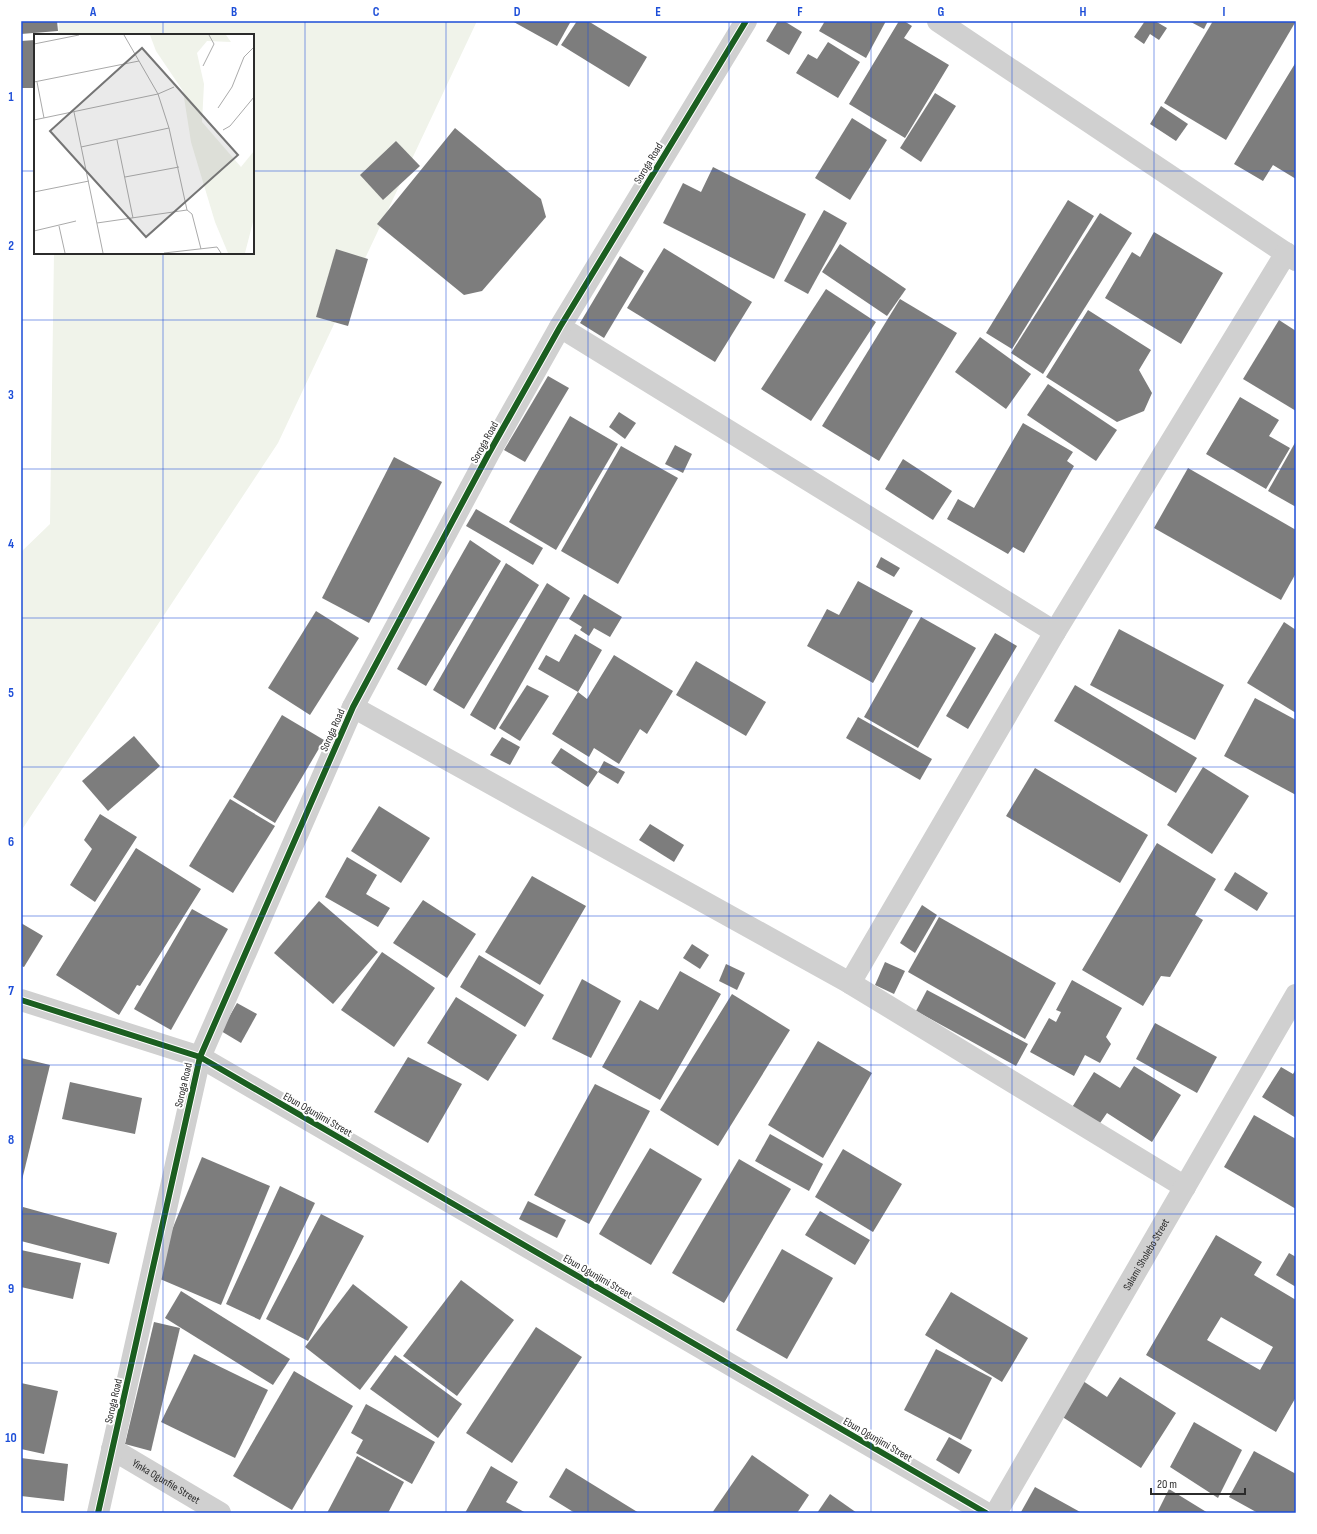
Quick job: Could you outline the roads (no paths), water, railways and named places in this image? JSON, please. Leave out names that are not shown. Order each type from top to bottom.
[{"type":"street","name":"Soroga Road","points":[[98,1513],[200,1057],[353,707],[489,453],[560,327],[746,21]]},
{"type":"street","points":[[850,983],[1055,632],[1291,256],[938,21]]},
{"type":"street","points":[[560,327],[1055,632]]},
{"type":"street","points":[[353,707],[850,983],[1185,1187]]},
{"type":"street","name":"Salami Sholebo Street","points":[[996,1513],[1296,995]]},
{"type":"street","name":"Ebun Ogunjimi Street","points":[[21,1000],[200,1057],[986,1513]]},
{"type":"street","name":"Yinka Ogunfile Street","points":[[112,1449],[220,1513]]}]
